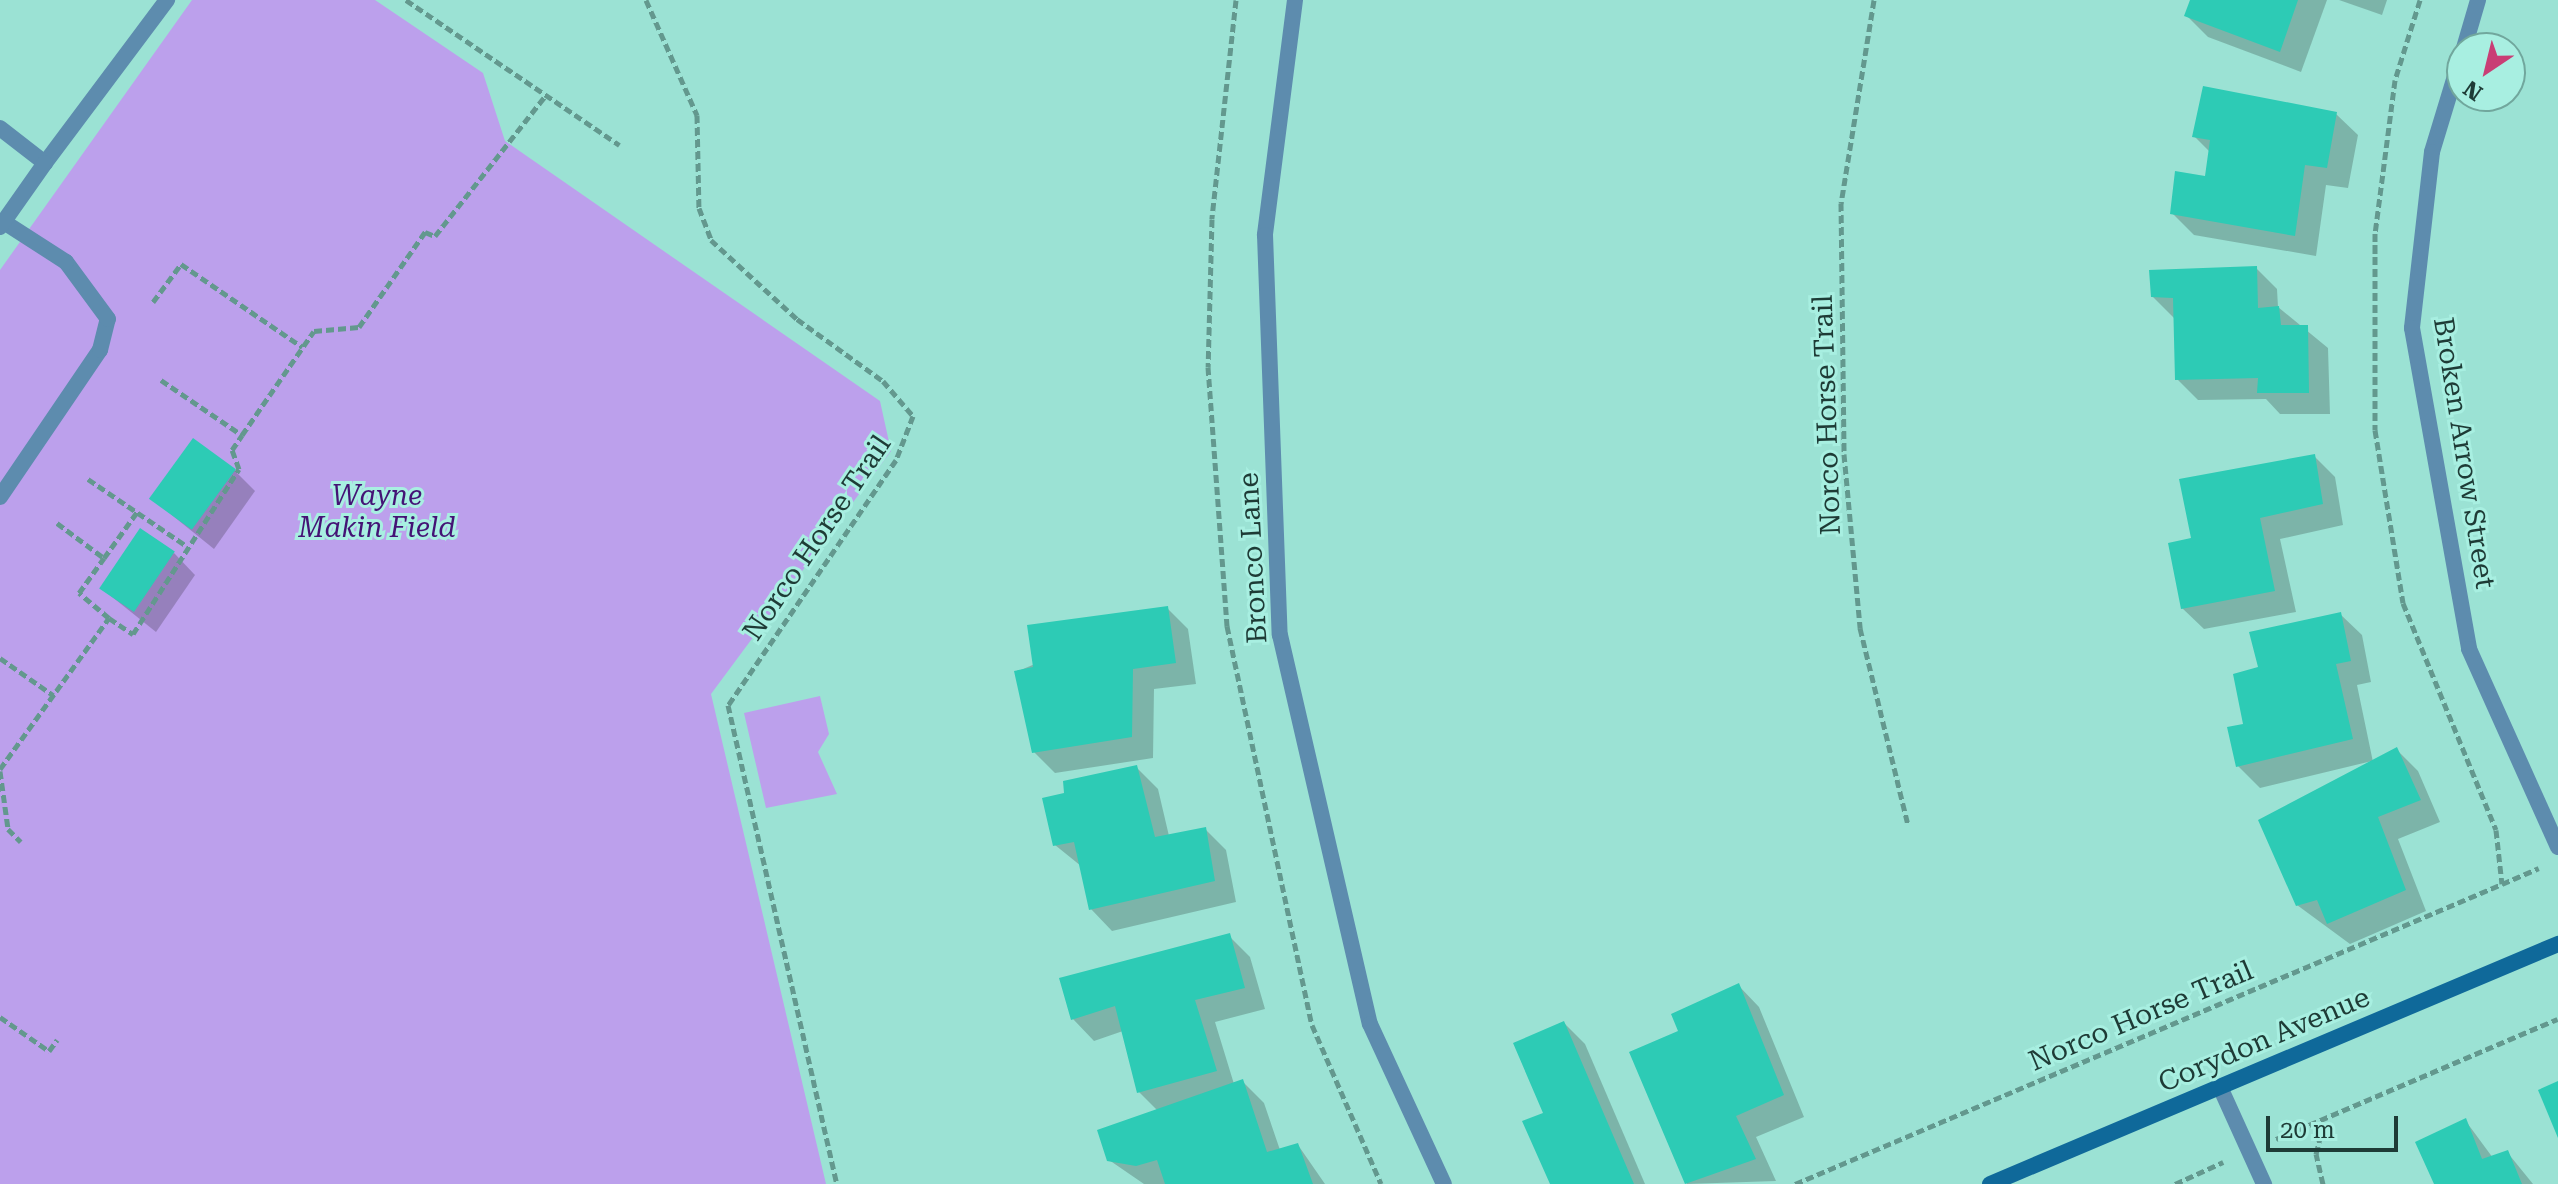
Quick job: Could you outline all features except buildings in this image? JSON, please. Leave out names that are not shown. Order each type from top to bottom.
[{"type":"main road","name":"Corydon Avenue","points":[[1990,1184],[2558,944]]},
{"type":"street","points":[[0,497],[100,350],[108,319],[66,262],[2,225],[167,0]]},
{"type":"street","name":"Bronco Lane","points":[[1295,0],[1265,235],[1280,635],[1370,1024],[1444,1184]]},
{"type":"street","name":"Broken Arrow Street","points":[[2469,32],[2478,0]]},
{"type":"street","name":"Broken Arrow Street","points":[[2446,106],[2432,152],[2412,328],[2469,649],[2558,847]]},
{"type":"street","points":[[0,128],[45,163]]},
{"type":"street","points":[[2220,1087],[2264,1184]]},
{"type":"path","points":[[406,0],[619,145]]},
{"type":"path","name":"Norco Horse Trail","points":[[646,0],[697,115],[699,208],[711,240],[797,319],[883,381],[913,416],[896,460],[728,705],[837,1184]]},
{"type":"path","name":"Norco Horse Trail","points":[[1874,0],[1841,203],[1844,454],[1860,628],[1908,825]]},
{"type":"path","points":[[137,512],[79,593],[133,634],[185,545],[239,469],[232,450],[314,331],[359,327],[425,232],[435,236],[546,95]]},
{"type":"path","points":[[153,302],[181,264],[302,347]]},
{"type":"path","points":[[161,380],[242,435]]},
{"type":"path","points":[[88,479],[185,545]]},
{"type":"path","points":[[57,523],[104,558]]},
{"type":"path","points":[[21,842],[8,829],[0,770],[109,618]]},
{"type":"path","points":[[0,658],[53,695]]},
{"type":"path","name":"Norco Horse Trail","points":[[1795,1184],[2502,884]]},
{"type":"path","points":[[0,1017],[49,1051],[57,1040]]},
{"type":"path","points":[[2175,1184],[2558,1019]]},
{"type":"path","points":[[2323,1184],[2316,1154],[2324,1121]]},
{"type":"green space","name":"Wayne Makin Field","points":[[192,0],[375,0],[483,73],[505,141],[880,401],[891,451],[711,694],[826,1184],[0,1184],[0,270]]},
{"type":"green space","points":[[820,696],[829,734],[818,752],[837,794],[766,808],[744,713]]}]
